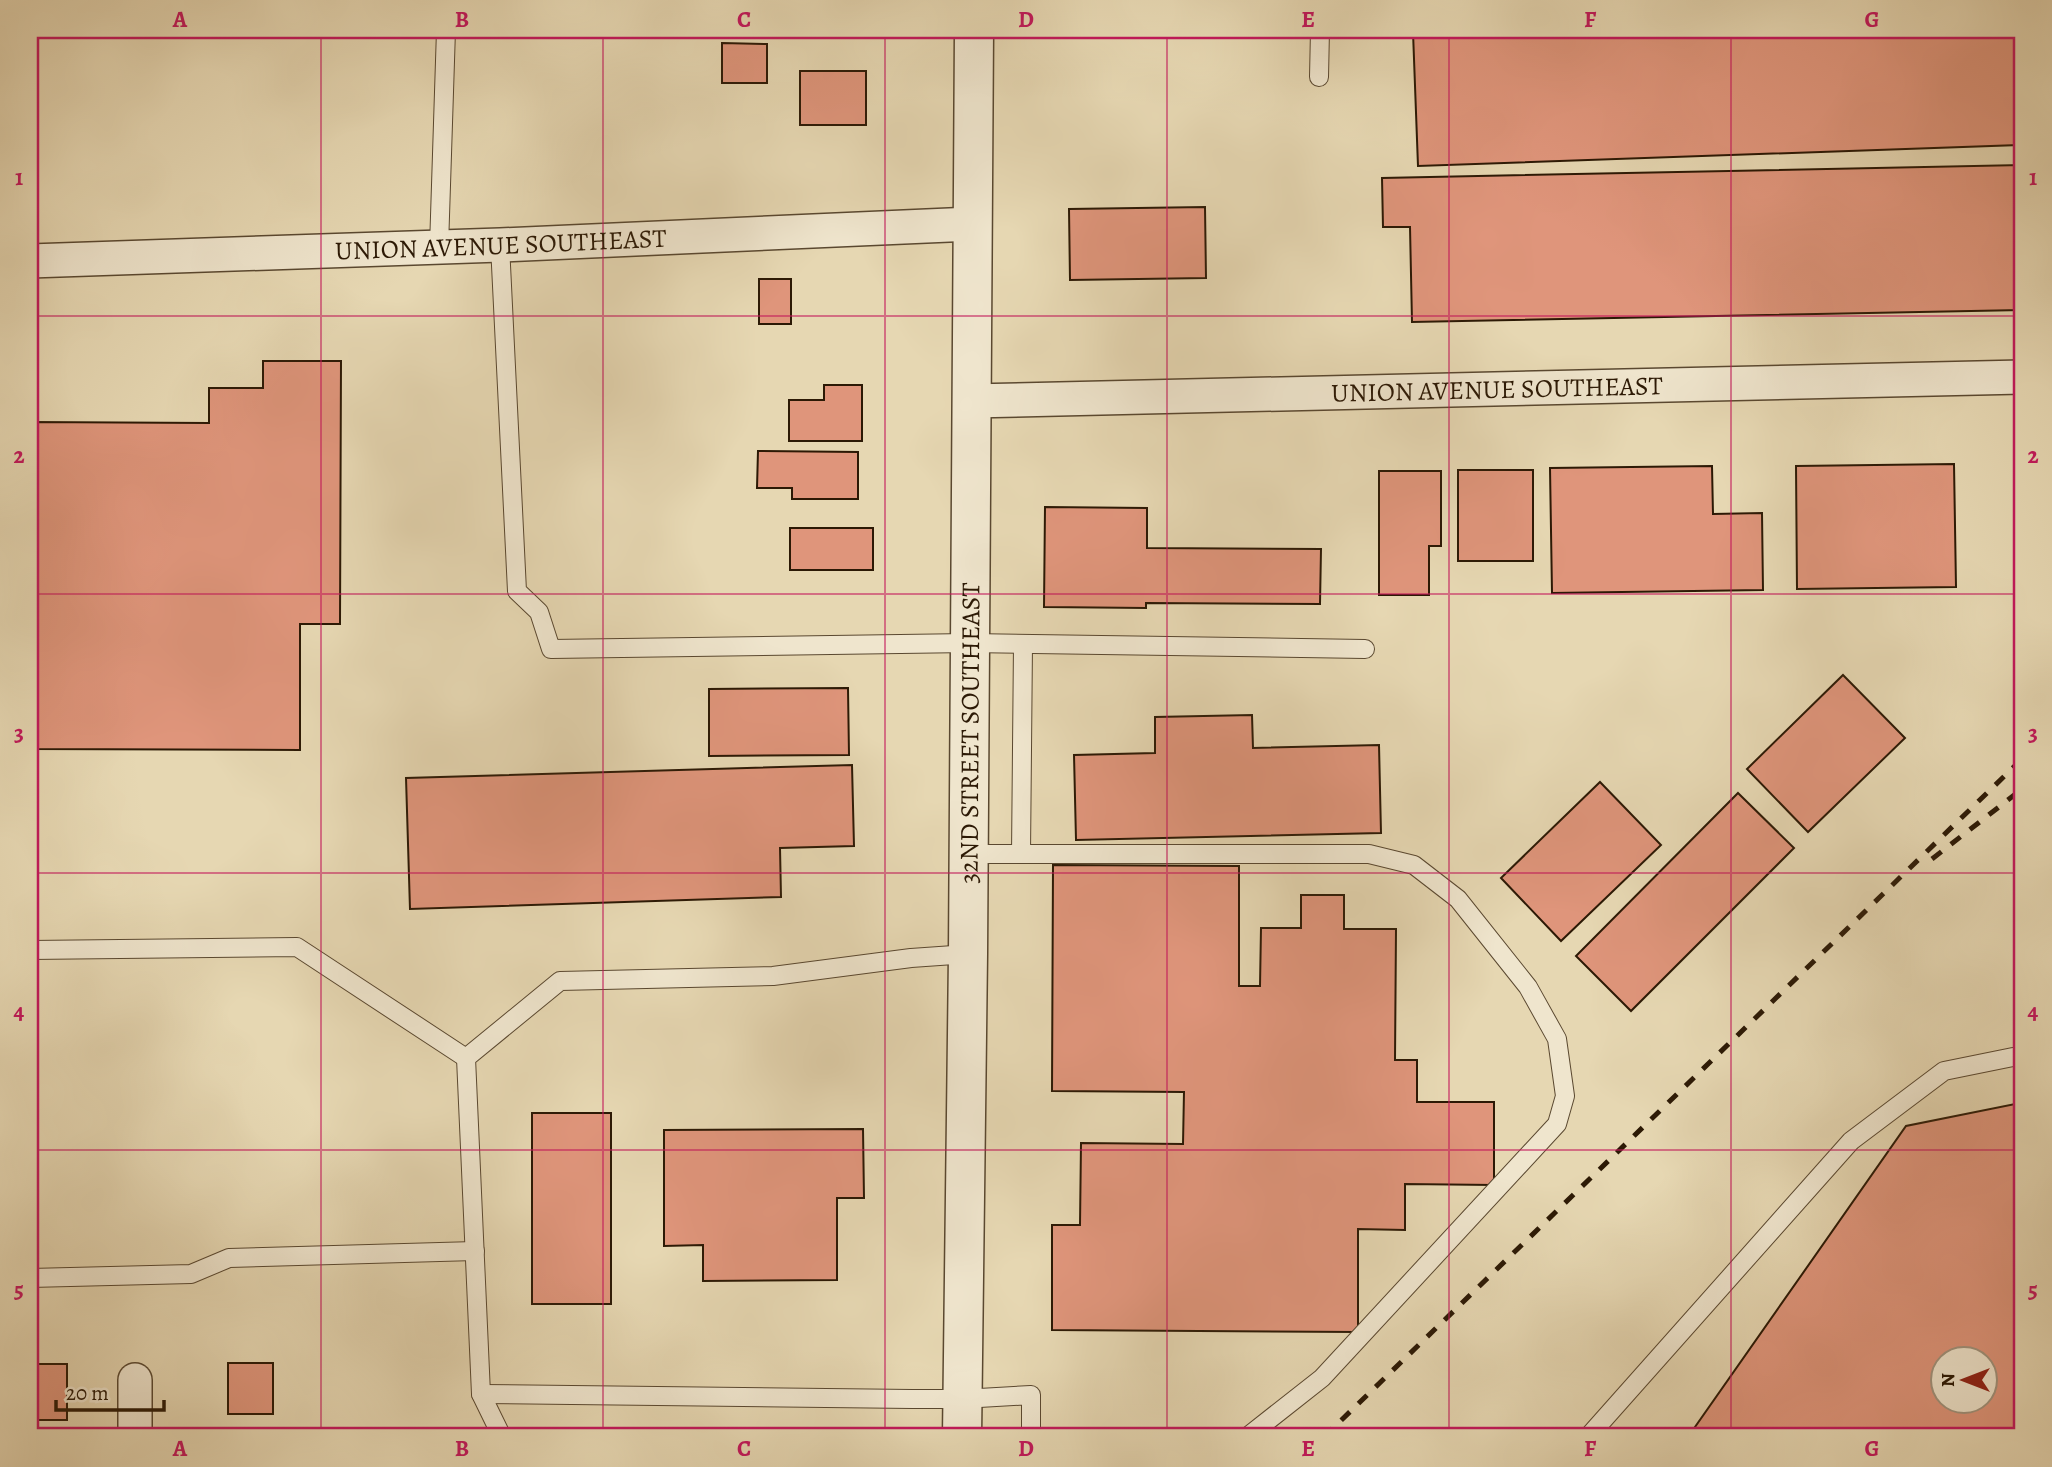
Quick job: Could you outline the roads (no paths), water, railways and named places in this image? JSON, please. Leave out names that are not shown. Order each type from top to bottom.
[{"type":"street","name":"32ND STREET SOUTHEAST","points":[[962,1437],[974,30]]},
{"type":"street","name":"UNION AVENUE SOUTHEAST","points":[[30,261],[500,246],[972,224]]},
{"type":"street","name":"UNION AVENUE SOUTHEAST","points":[[970,401],[2022,377]]},
{"type":"street","points":[[135,1380],[135,1437]]},
{"type":"lane","points":[[439,247],[446,30]]},
{"type":"lane","points":[[1319,77],[1320,30]]},
{"type":"lane","points":[[500,246],[517,591],[539,612],[551,649],[969,643],[1366,649]]},
{"type":"lane","points":[[1021,854],[1023,644]]},
{"type":"lane","points":[[968,854],[1369,854],[1414,865],[1458,899],[1528,987],[1557,1039],[1565,1096],[1557,1124],[1322,1378],[1247,1437]]},
{"type":"lane","points":[[30,950],[298,947],[466,1058]]},
{"type":"lane","points":[[466,1058],[560,981],[773,976],[911,958],[968,954]]},
{"type":"lane","points":[[1587,1437],[1851,1141],[1944,1071],[2013,1057],[2022,1059]]},
{"type":"lane","points":[[466,1058],[481,1394],[502,1437]]},
{"type":"lane","points":[[30,1278],[191,1274],[229,1258],[475,1251]]},
{"type":"lane","points":[[481,1394],[962,1399],[1031,1395],[1031,1437]]},
{"type":"railway","points":[[1324,1437],[2022,759]]},
{"type":"railway","points":[[1932,859],[2022,789]]}]
